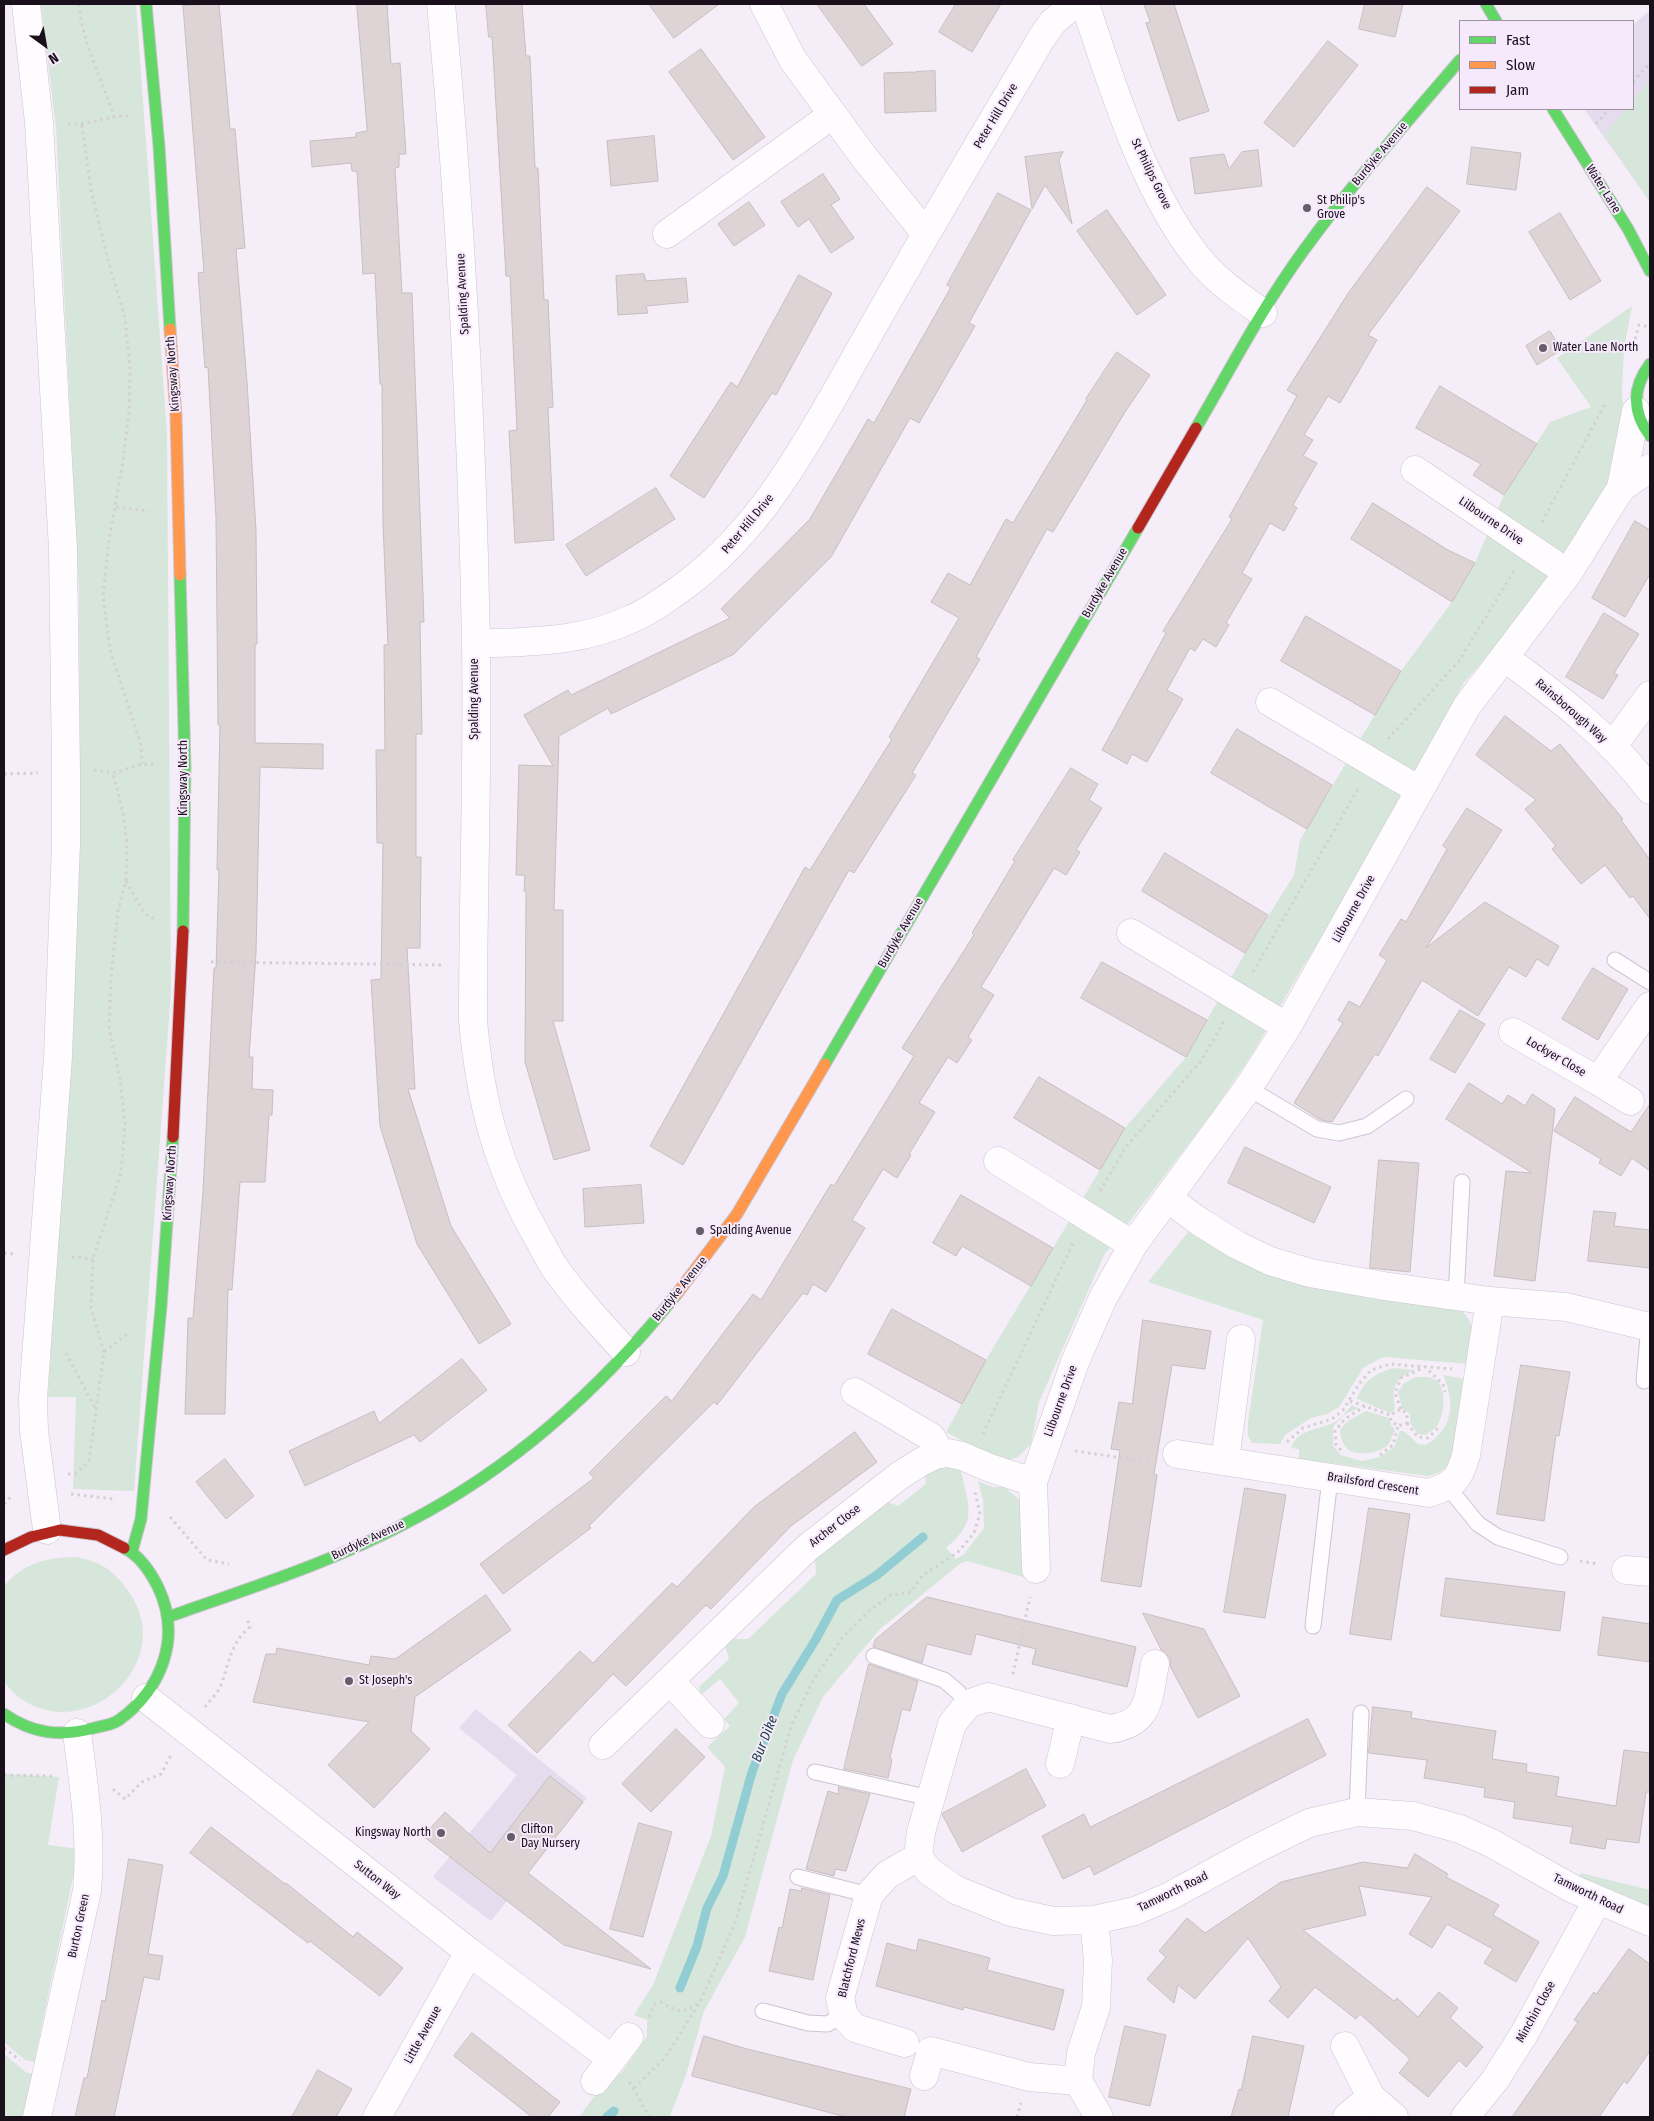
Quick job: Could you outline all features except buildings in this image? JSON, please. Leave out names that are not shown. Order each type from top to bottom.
[{"type":"street","points":[[26,4],[39,123],[63,549],[66,799],[58,1056],[33,1398],[34,1432],[47,1530]]},
{"type":"street","name":"Kingsway North","points":[[132,1552],[140,1520],[161,1307],[182,962],[185,767],[176,416],[156,115],[146,4]]},
{"type":"street","name":"Spalding Avenue","points":[[441,4],[461,250],[471,456],[476,644],[473,1020],[477,1067],[488,1119],[504,1169],[525,1216],[556,1269],[588,1311],[626,1352]]},
{"type":"street","points":[[764,4],[793,60],[832,115],[926,234]]},
{"type":"street","name":"Peter Hill Drive","points":[[476,644],[559,640],[595,634],[633,619],[662,602],[692,582],[717,560],[761,511],[795,464],[926,234],[1041,39],[1052,24],[1074,4]]},
{"type":"street","name":"St Philips Grove","points":[[1085,4],[1114,93],[1160,198],[1186,241],[1205,266],[1234,293],[1263,313]]},
{"type":"street","points":[[1486,4],[1494,20]]},
{"type":"street","name":"Burdyke Avenue","points":[[168,1617],[335,1556],[392,1530],[444,1503],[499,1466],[541,1434],[626,1352],[681,1291],[731,1223],[1263,313],[1303,251],[1355,183],[1459,61]]},
{"type":"street","name":"Water Lane","points":[[1554,110],[1628,230],[1650,271]]},
{"type":"street","points":[[667,234],[832,115]]},
{"type":"street","points":[[1650,352],[1647,367],[1636,390],[1636,411],[1641,424],[1650,436]]},
{"type":"street","name":"Lilbourne Drive","points":[[1036,1569],[1033,1482],[1044,1446],[1075,1362],[1095,1316],[1133,1245],[1248,1088],[1288,1027],[1467,706],[1568,573],[1621,488],[1636,411]]},
{"type":"street","name":"Lilbourne Drive","points":[[1621,488],[1650,468]]},
{"type":"street","name":"Lilbourne Drive","points":[[1415,470],[1568,573]]},
{"type":"street","name":"Rainsborough Way","points":[[1505,658],[1557,696],[1612,747],[1650,790]]},
{"type":"street","name":"Rainsborough Way","points":[[1612,747],[1650,695]]},
{"type":"street","points":[[1270,702],[1420,790]]},
{"type":"street","points":[[1131,933],[1288,1027]]},
{"type":"street","name":"Lockyer Close","points":[[1598,1082],[1650,1006]]},
{"type":"street","name":"Lockyer Close","points":[[1513,1032],[1630,1101]]},
{"type":"street","points":[[998,1161],[1133,1245]]},
{"type":"street","points":[[1167,1198],[1207,1227],[1237,1244],[1270,1261],[1310,1273],[1340,1280],[1490,1301],[1566,1307],[1650,1326]]},
{"type":"street","points":[[1448,1487],[1461,1474],[1466,1455],[1490,1301]]},
{"type":"street","points":[[1225,1461],[1241,1339]]},
{"type":"street","points":[[855,1392],[931,1437],[941,1454],[948,1453],[971,1459],[1033,1482]]},
{"type":"street","name":"Archer Close","points":[[603,1745],[807,1548],[899,1476],[921,1462],[941,1454]]},
{"type":"street","name":"Brailsford Crescent","points":[[1177,1454],[1429,1492],[1448,1487]]},
{"type":"street","points":[[4,1550],[47,1530],[80,1529],[101,1534],[132,1552],[145,1565],[160,1589],[168,1617],[169,1650],[159,1677],[146,1698],[118,1721],[77,1733],[42,1732],[4,1717]]},
{"type":"street","points":[[918,1857],[920,1832],[952,1724],[968,1704],[988,1698],[1110,1729],[1124,1727],[1139,1719],[1148,1701],[1155,1664]]},
{"type":"street","points":[[670,1682],[710,1724]]},
{"type":"street","name":"Sutton Way","points":[[146,1698],[469,1952],[612,2059]]},
{"type":"street","points":[[1060,1764],[1071,1718]]},
{"type":"street","name":"Burton Green","points":[[37,2117],[87,1891],[90,1860],[88,1827],[77,1733]]},
{"type":"street","name":"Tamworth Road","points":[[918,1857],[929,1871],[956,1890],[1011,1912],[1053,1921],[1094,1920],[1136,1911],[1170,1896],[1258,1848],[1309,1823],[1357,1812],[1413,1816],[1460,1829],[1493,1844],[1597,1901],[1650,1922]]},
{"type":"street","name":"Blatchford Mews","points":[[905,2043],[855,2028],[844,2016],[840,1998],[869,1895],[887,1875],[918,1857]]},
{"type":"street","name":"Minchin Close","points":[[1465,2117],[1495,2080],[1524,2034],[1597,1901]]},
{"type":"street","points":[[1094,1920],[1098,1960],[1096,2007],[1081,2053],[1078,2081],[1099,2117]]},
{"type":"street","name":"Little Avenue","points":[[377,2117],[469,1952]]},
{"type":"street","points":[[595,2081],[629,2037]]},
{"type":"street","points":[[1345,2046],[1371,2097],[1394,2117]]},
{"type":"street","points":[[924,2076],[931,2051],[1029,2077],[1078,2081]]},
{"type":"street","points":[[1347,2117],[1371,2097]]},
{"type":"lane","points":[[1616,960],[1650,982]]},
{"type":"lane","points":[[1248,1088],[1317,1129],[1340,1133],[1367,1126],[1406,1099]]},
{"type":"lane","points":[[1456,1296],[1462,1182]]},
{"type":"lane","points":[[1644,1381],[1650,1326]]},
{"type":"lane","points":[[1314,1626],[1330,1478]]},
{"type":"lane","points":[[1448,1487],[1478,1524],[1498,1537],[1560,1557]]},
{"type":"lane","points":[[874,1656],[944,1680],[968,1704]]},
{"type":"lane","points":[[1357,1812],[1361,1713]]},
{"type":"lane","points":[[816,1772],[930,1798]]},
{"type":"lane","points":[[798,1877],[869,1895]]},
{"type":"lane","points":[[763,2011],[808,2023],[827,2024],[844,2016]]},
{"type":"path","points":[[79,4],[80,16],[93,62],[114,116]]},
{"type":"path","points":[[1634,81],[1650,63]]},
{"type":"path","points":[[39,123],[82,125],[114,116],[156,115]]},
{"type":"path","points":[[82,125],[91,190],[108,260],[125,318],[129,360],[129,412],[103,596],[110,650],[141,745],[142,764]]},
{"type":"path","points":[[1634,342],[1638,325],[1650,327]]},
{"type":"path","points":[[634,2088],[664,2058],[700,2002],[735,1924],[791,1726],[813,1681],[842,1638],[870,1610],[891,1596],[911,1592],[922,1576],[958,1552],[974,1533],[980,1514],[971,1476],[971,1459],[1086,1215],[1126,1147],[1201,1061],[1389,736],[1459,661],[1529,547],[1608,397]]},
{"type":"path","points":[[40,1474],[74,1474],[89,1461],[104,1352],[90,1308],[93,1259],[121,1173],[125,1124],[120,1079],[109,1029],[112,966],[118,910],[126,881],[127,846],[124,817],[113,773]]},
{"type":"path","points":[[126,881],[144,913],[165,926],[183,927]]},
{"type":"path","points":[[182,962],[473,966]]},
{"type":"path","points":[[104,1352],[161,1307]]},
{"type":"path","points":[[1279,1468],[1284,1446],[1303,1428],[1332,1418],[1343,1410],[1359,1384],[1371,1370],[1390,1364],[1478,1372]]},
{"type":"path","points":[[1425,1367],[1443,1384],[1446,1397]]},
{"type":"path","points":[[1425,1367],[1401,1378],[1396,1393],[1401,1409],[1407,1414],[1407,1423],[1418,1437],[1428,1438],[1441,1425],[1443,1418]]},
{"type":"path","points":[[1350,1401],[1390,1415],[1401,1409]]},
{"type":"path","points":[[1345,1453],[1336,1445],[1335,1431],[1345,1419],[1365,1406]]},
{"type":"path","points":[[1390,1415],[1392,1421],[1398,1426]]},
{"type":"path","points":[[1398,1426],[1407,1423]]},
{"type":"path","points":[[1373,1457],[1382,1455],[1393,1445],[1398,1426]]},
{"type":"path","points":[[1044,1446],[1176,1466],[1177,1454]]},
{"type":"path","points":[[1560,1557],[1638,1571]]},
{"type":"path","points":[[1007,1702],[1036,1569]]},
{"type":"path","points":[[629,2037],[647,2020],[654,2006],[661,2002],[677,2012],[689,2010],[700,2002]]},
{"type":"path","points":[[612,2059],[634,2088],[644,2110],[650,2117]]},
{"type":"shaded area","points":[[1650,10],[1650,202],[1585,110],[1634,110],[1634,24]]},
{"type":"shaded area","name":"Clifton Day Nursery","points":[[476,1709],[587,1798],[491,1921],[433,1877],[517,1775],[459,1728]]},
{"type":"green space","points":[[41,4],[136,4],[167,434],[171,991],[134,1491],[73,1489],[76,1397],[48,1397],[80,845],[79,595],[56,128]]},
{"type":"green space","points":[[1650,80],[1650,202],[1604,135],[1625,110],[1634,110],[1634,100]]},
{"type":"green space","points":[[1632,306],[1624,349],[1622,389],[1624,427],[1610,478],[1576,536],[1529,608],[1463,684],[1356,882],[1301,970],[1254,1051],[1215,1109],[1104,1255],[1039,1402],[1031,1444],[1018,1457],[1001,1462],[946,1432],[986,1360],[1125,1128],[1186,1057],[1245,953],[1294,875],[1300,840],[1401,671],[1452,602],[1475,563],[1504,495],[1550,422],[1591,407],[1557,358]]},
{"type":"green space","points":[[1188,1232],[1288,1280],[1373,1299],[1454,1306],[1468,1318],[1471,1324],[1472,1339],[1469,1364],[1383,1357],[1363,1368],[1339,1407],[1327,1414],[1311,1418],[1285,1435],[1280,1444],[1252,1443],[1248,1436],[1248,1422],[1263,1320],[1148,1282]]},
{"type":"green space","points":[[1393,1368],[1414,1370],[1402,1377],[1396,1385],[1394,1390],[1395,1409],[1390,1413],[1357,1399],[1363,1387],[1371,1379],[1381,1372]]},
{"type":"green space","points":[[1443,1375],[1465,1379],[1453,1454],[1447,1466],[1437,1473],[1428,1476],[1299,1459],[1299,1449],[1291,1448],[1302,1434],[1334,1423],[1352,1405],[1358,1408],[1344,1415],[1333,1427],[1333,1446],[1341,1455],[1362,1461],[1380,1457],[1394,1447],[1400,1431],[1404,1431],[1418,1444],[1426,1445],[1442,1431],[1450,1414],[1449,1395]]},
{"type":"green space","points":[[1416,1377],[1428,1377],[1438,1381],[1443,1396],[1443,1408],[1438,1424],[1426,1435],[1418,1434],[1410,1423],[1410,1414],[1402,1408],[1398,1392],[1404,1383]]},
{"type":"green space","points":[[1366,1411],[1389,1418],[1395,1430],[1387,1446],[1376,1452],[1355,1453],[1346,1448],[1340,1430],[1348,1421]]},
{"type":"green space","points":[[943,1467],[952,1467],[961,1471],[969,1513],[963,1530],[946,1548],[956,1559],[964,1554],[984,1528],[983,1500],[978,1481],[992,1487],[1004,1487],[1020,1500],[1023,1507],[1027,1578],[967,1561],[961,1563],[880,1629],[823,1697],[793,1760],[745,1937],[704,2011],[686,2075],[670,2116],[673,2117],[579,2117],[596,2094],[622,2072],[647,2036],[647,2020],[634,2015],[653,1985],[711,1836],[725,1767],[707,1747],[730,1726],[724,1719],[739,1703],[720,1679],[701,1695],[699,1687],[729,1659],[725,1645],[732,1639],[748,1639],[816,1574],[815,1560],[878,1511],[879,1502],[883,1500],[898,1506],[926,1484],[925,1474]]},
{"type":"green space","points":[[76,1557],[95,1562],[106,1568],[118,1578],[131,1595],[142,1622],[142,1647],[132,1671],[116,1691],[94,1705],[69,1712],[43,1709],[17,1696],[4,1682],[4,1586],[20,1571],[37,1563],[46,1560]]},
{"type":"green space","points":[[6,1774],[59,1777],[48,1845],[79,1849],[34,2062],[25,2060],[4,2042],[4,1787]]},
{"type":"green space","points":[[1581,1873],[1650,1890],[1650,1907],[1578,1880]]},
{"type":"green space","points":[[4,2054],[27,2073],[34,2074],[24,2117],[4,2117]]},
{"type":"waterway","name":"Bur Dike","points":[[680,1988],[697,1946],[707,1908],[723,1876],[752,1772],[782,1694],[816,1639],[837,1600],[877,1575],[923,1537]]},
{"type":"waterway","name":"Bur Dike","points":[[607,2117],[614,2111]]},
{"type":"traffic: fast","points":[[146,4],[159,146],[170,329]]},
{"type":"traffic: fast","points":[[1486,4],[1495,20]]},
{"type":"traffic: fast","points":[[1196,428],[1261,315],[1304,250],[1360,177],[1459,61]]},
{"type":"traffic: fast","points":[[1554,110],[1628,229],[1650,271]]},
{"type":"traffic: fast","points":[[1650,364],[1640,382],[1636,400],[1640,418],[1650,436]]},
{"type":"traffic: fast","points":[[825,1064],[1138,528]]},
{"type":"traffic: fast","points":[[180,575],[185,767],[183,931]]},
{"type":"traffic: fast","points":[[132,1551],[141,1519],[161,1307],[173,1137]]},
{"type":"traffic: fast","points":[[168,1617],[321,1562],[381,1536],[448,1500],[521,1450],[555,1422],[618,1361],[676,1295]]},
{"type":"traffic: fast","points":[[4,1714],[37,1730],[59,1733],[82,1731],[116,1722],[147,1693],[164,1661],[168,1643],[165,1606],[158,1587],[148,1570],[140,1560],[124,1548]]},
{"type":"traffic: slow","points":[[170,329],[176,416],[180,575]]},
{"type":"traffic: slow","points":[[676,1295],[737,1214],[825,1064]]},
{"type":"traffic: jam","points":[[1138,528],[1196,428]]},
{"type":"traffic: jam","points":[[173,1137],[183,931]]},
{"type":"traffic: jam","points":[[4,1550],[31,1537],[60,1530],[98,1535],[124,1548]]},
{"type":"place","name":"St Philip's Grove","points":[[1307,208]]},
{"type":"place","name":"Water Lane North","points":[[1543,348]]},
{"type":"place","name":"Spalding Avenue","points":[[700,1231]]},
{"type":"place","name":"St Joseph's","points":[[349,1681]]},
{"type":"place","name":"Kingsway North","points":[[441,1833]]},
{"type":"place","name":"Clifton Day Nursery","points":[[511,1837]]}]
